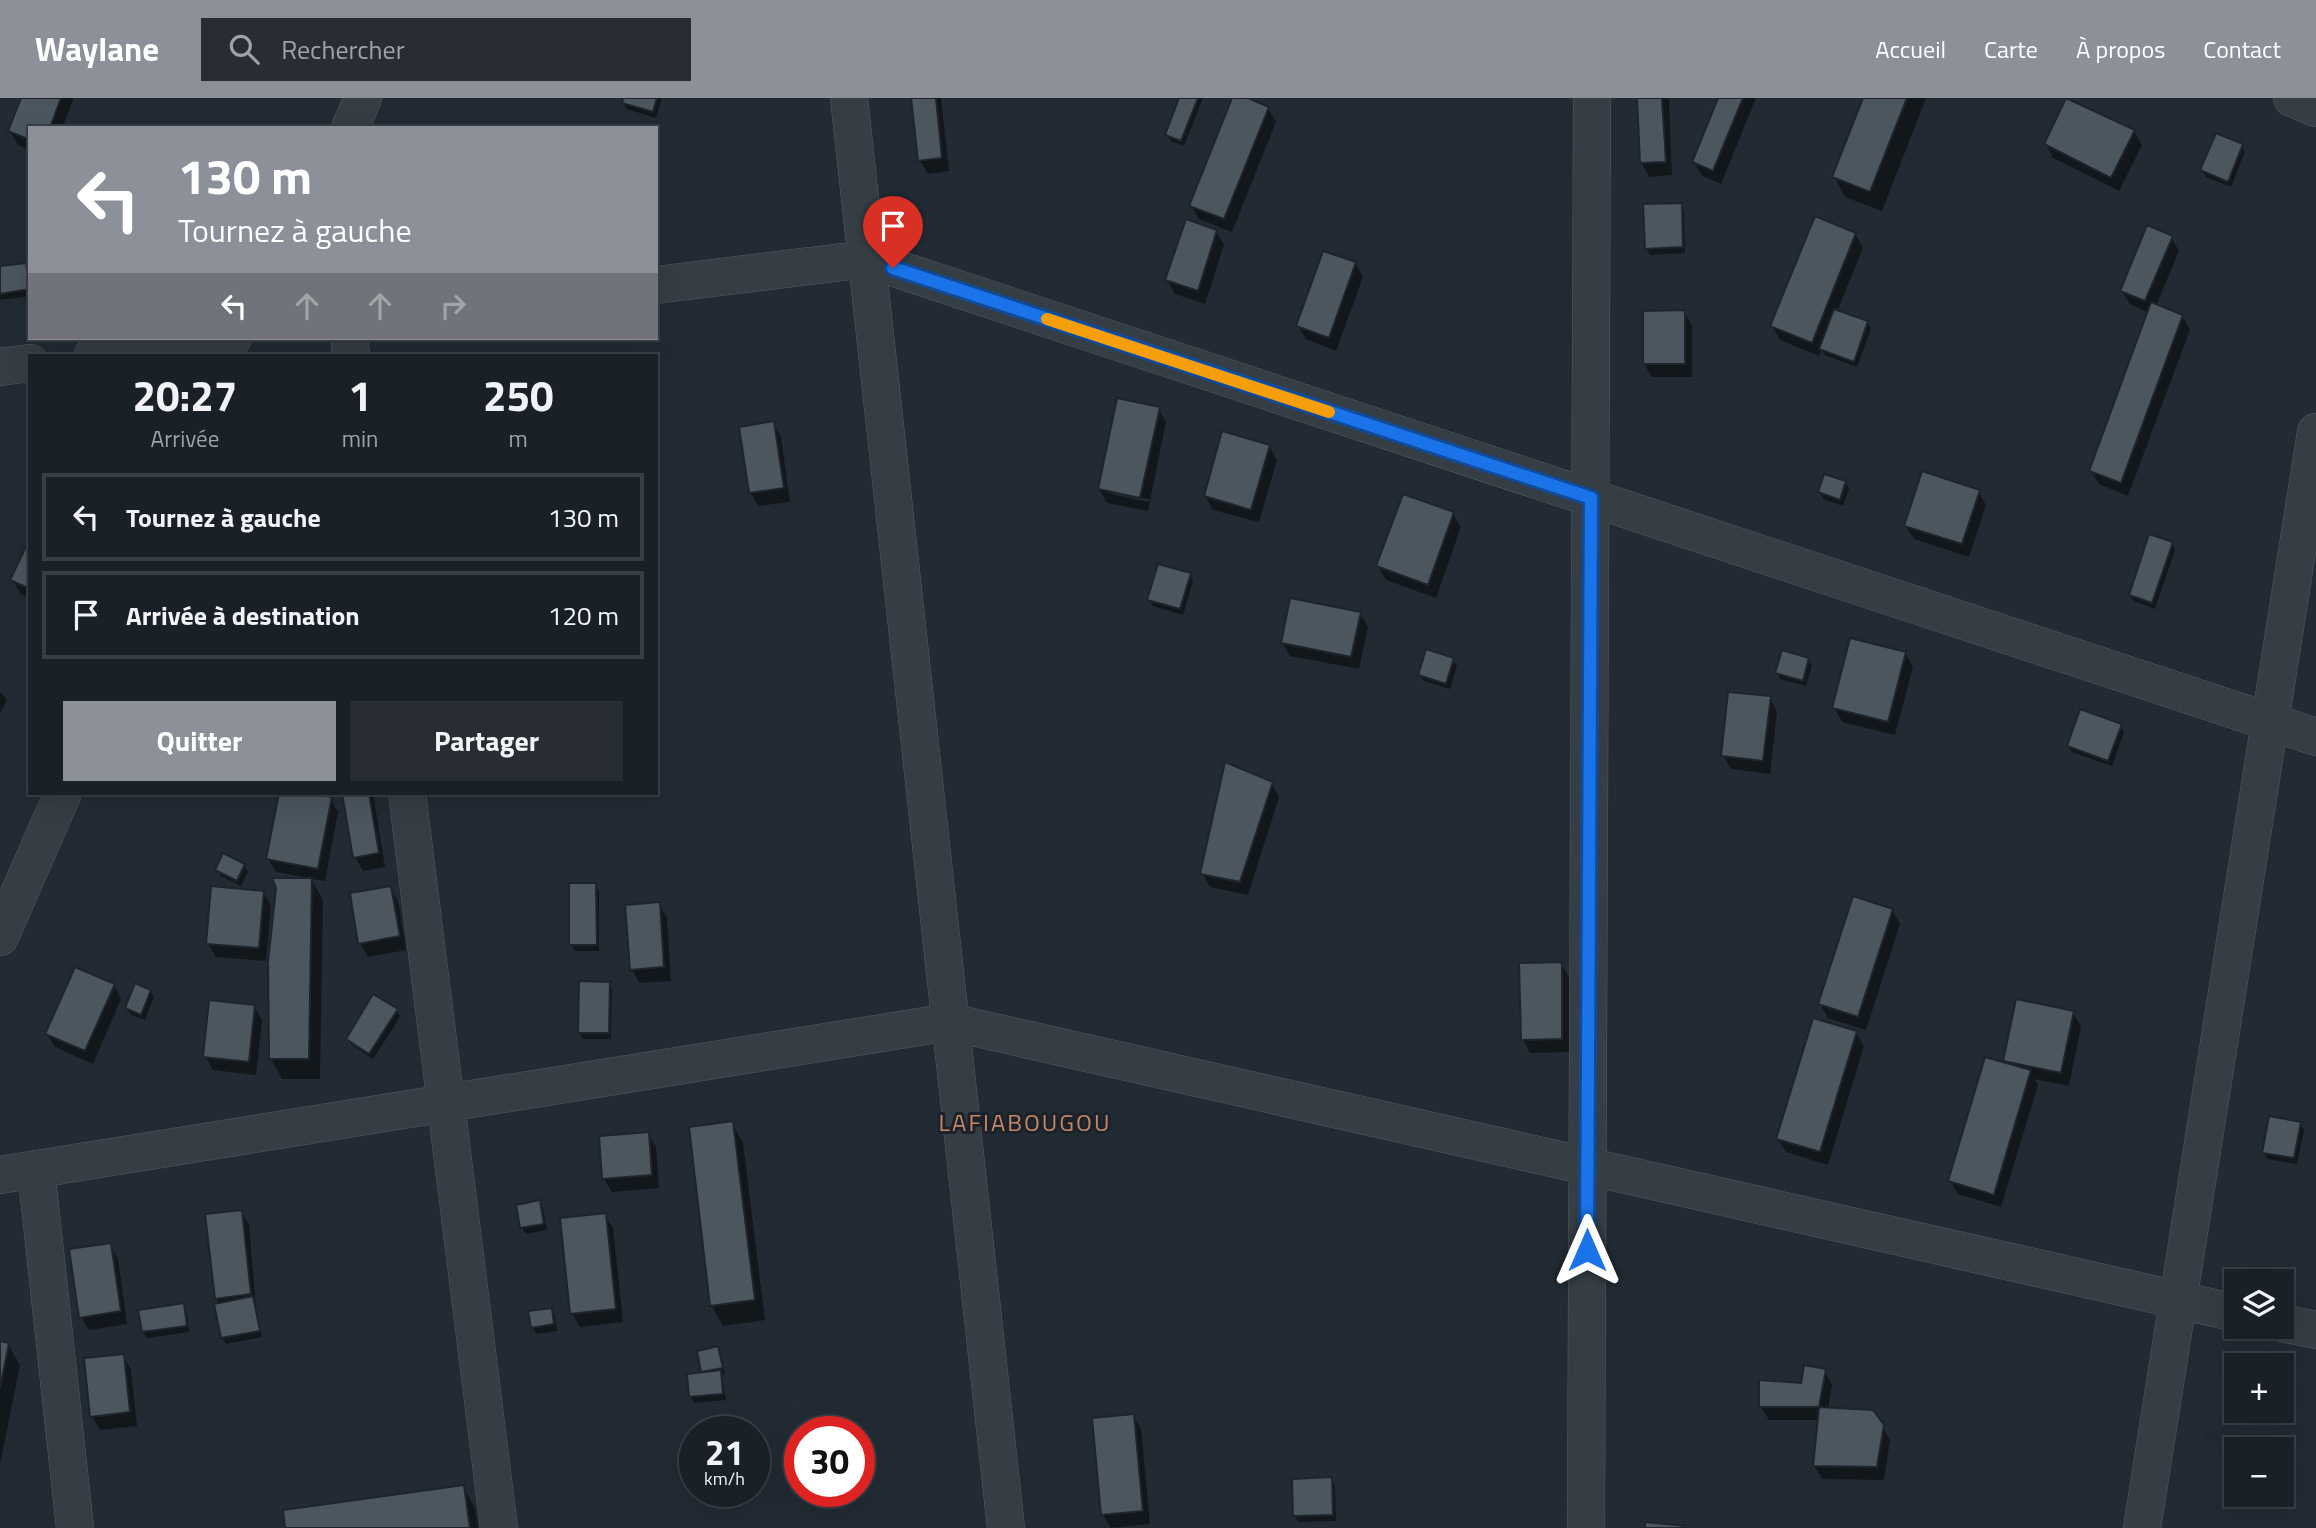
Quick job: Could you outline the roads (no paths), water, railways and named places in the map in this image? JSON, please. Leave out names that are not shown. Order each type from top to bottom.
[{"type":"street","points":[[351,126],[363,98]]},
{"type":"street","points":[[849,98],[1006,1528]]},
{"type":"street","points":[[1586,1528],[1592,98]]},
{"type":"street","points":[[2292,98],[2316,108]]},
{"type":"street","points":[[658,285],[867,259],[2316,737]]},
{"type":"street","points":[[101,354],[217,340]]},
{"type":"street","points":[[0,367],[28,363]]},
{"type":"street","points":[[2142,1528],[2316,432]]},
{"type":"street","points":[[0,937],[61,795]]},
{"type":"street","points":[[407,795],[499,1528]]},
{"type":"street","points":[[0,1175],[950,1022],[2224,1311]]},
{"type":"street","points":[[36,1169],[75,1528]]},
{"type":"street","points":[[2294,1326],[2316,1331]]},
{"type":"district","name":"LAFIABOUGOU","points":[[1025,1123]]}]
